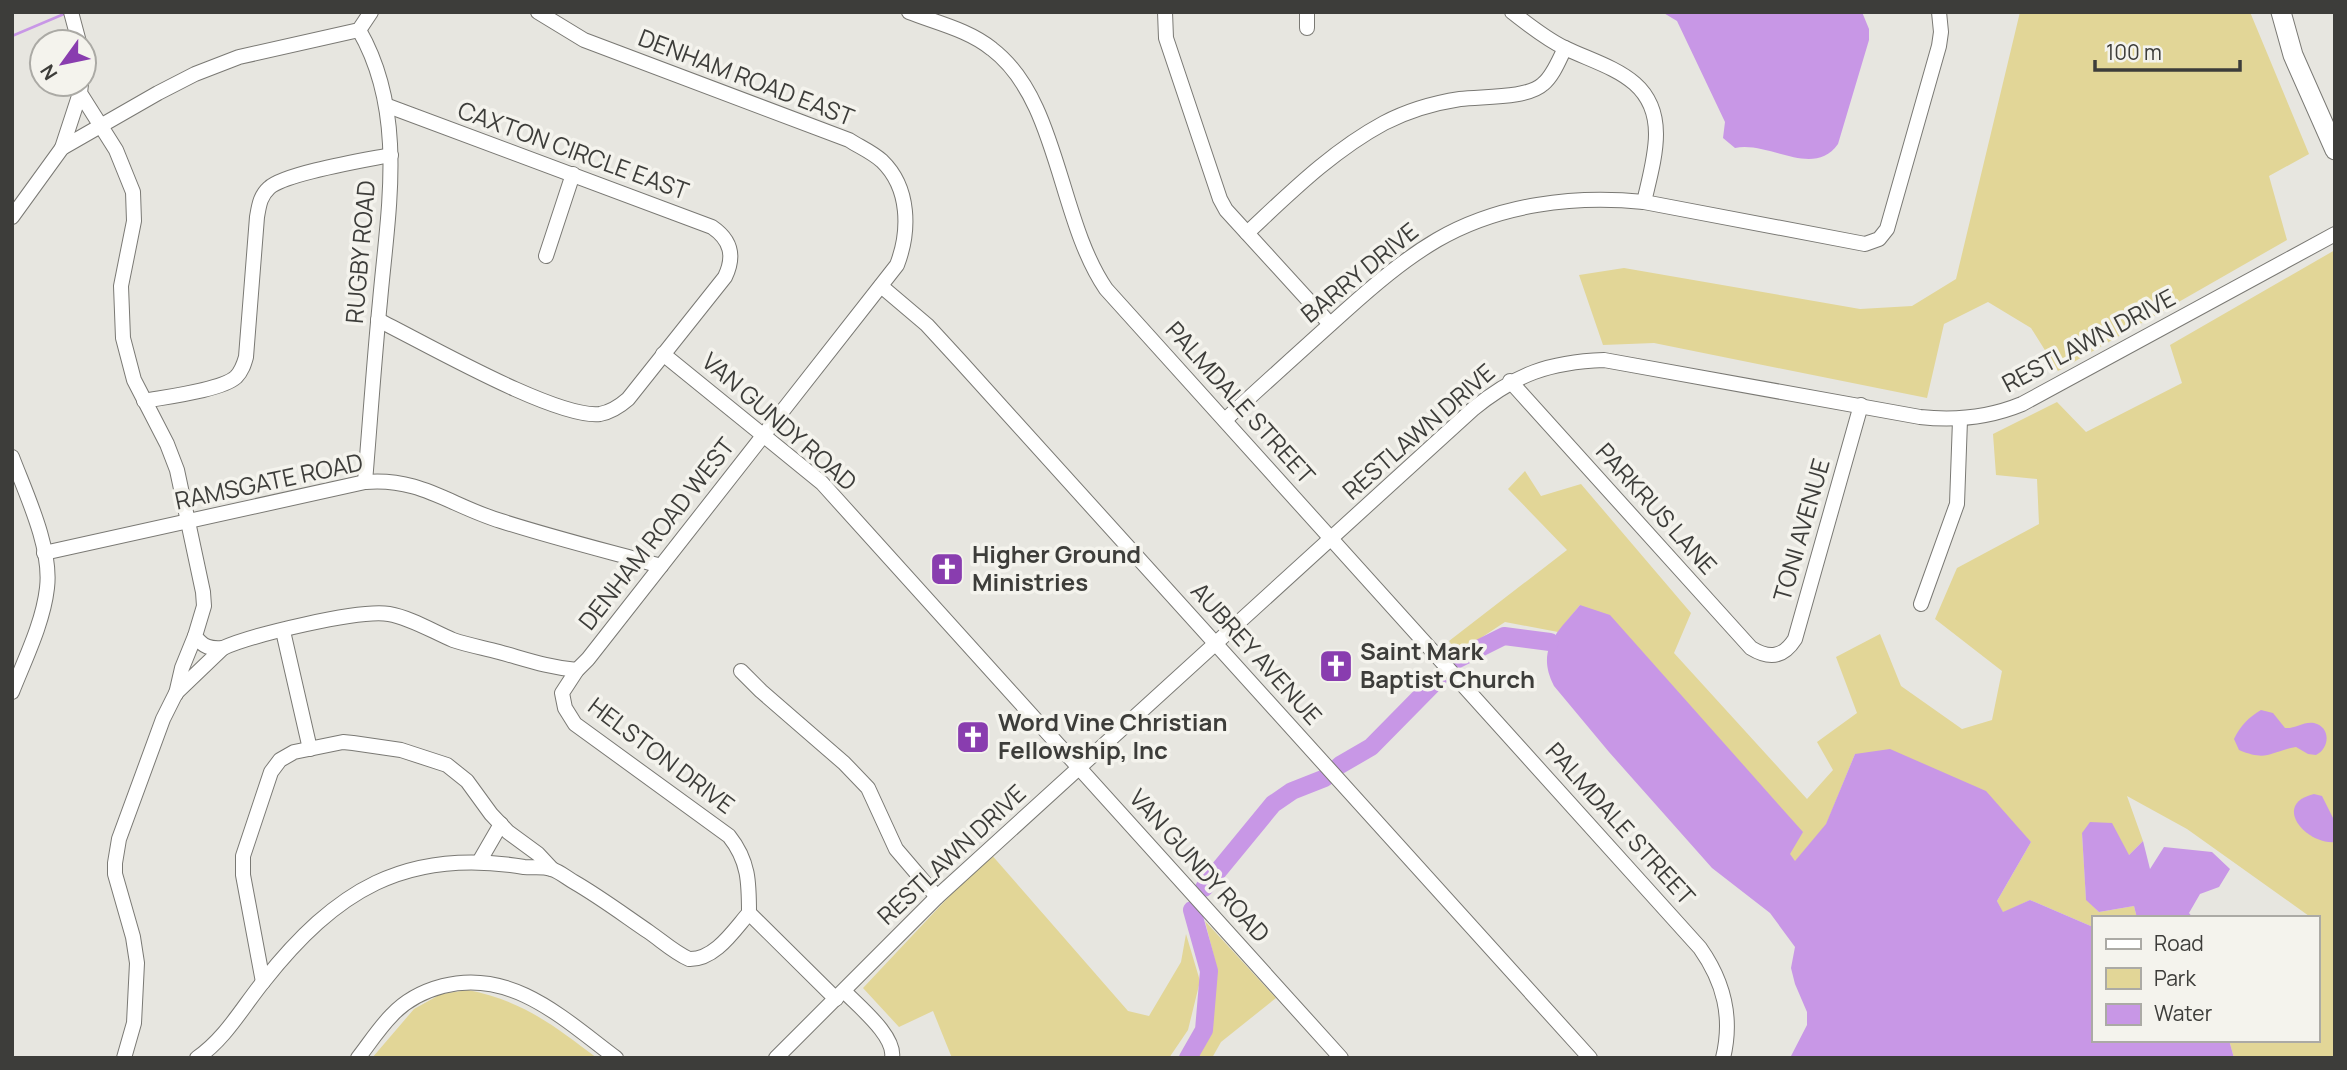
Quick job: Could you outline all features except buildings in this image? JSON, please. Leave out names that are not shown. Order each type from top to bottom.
[{"type":"main road","points":[[2281,12],[2293,55],[2335,150]]},
{"type":"street","points":[[62,148],[101,124],[214,66],[268,49],[359,30],[371,12]]},
{"type":"street","name":"DENHAM ROAD EAST","points":[[538,12],[584,40],[849,140],[884,163],[899,188],[906,217]]},
{"type":"street","name":"PALMDALE STREET","points":[[909,12],[977,39],[1013,68],[1027,88],[1038,112],[1084,250],[1105,289],[1711,962],[1724,993],[1728,1020],[1723,1058]]},
{"type":"street","points":[[1165,12],[1166,38],[1220,199],[1247,233],[1330,324]]},
{"type":"street","points":[[1307,12],[1307,28]]},
{"type":"street","points":[[1512,12],[1565,48],[1611,67],[1634,82],[1647,99],[1654,116],[1656,134],[1644,202]]},
{"type":"street","name":"BARRY DRIVE","points":[[1225,420],[1387,274],[1438,239],[1481,219],[1535,205],[1572,200],[1614,199],[1644,202],[1865,244],[1879,239],[1887,229],[1939,46],[1939,12]]},
{"type":"street","name":"RUGBY ROAD","points":[[359,30],[369,48],[388,106],[391,155],[365,482]]},
{"type":"street","points":[[1247,233],[1324,163],[1364,134],[1388,121],[1430,106],[1459,99],[1533,91],[1549,78],[1565,48]]},
{"type":"street","points":[[12,217],[62,148],[77,98]]},
{"type":"street","points":[[85,98],[116,150],[133,192],[134,221],[121,286],[120,317],[127,356],[144,401],[172,456],[204,592],[204,606],[182,668],[176,694],[163,719],[116,852],[116,874],[137,963],[134,1023],[124,1058]]},
{"type":"street","name":"CAXTON CIRCLE EAST","points":[[388,106],[712,226],[721,233],[731,252],[731,265],[725,277],[663,354]]},
{"type":"street","points":[[144,401],[219,385],[233,379],[243,367],[257,217],[259,204],[268,188],[284,179],[391,155]]},
{"type":"street","points":[[546,256],[573,174]]},
{"type":"street","name":"DENHAM ROAD WEST","points":[[577,670],[897,265],[903,248],[906,217]]},
{"type":"street","name":"RESTLAWN DRIVE","points":[[776,1058],[937,897],[1473,409],[1510,382],[1539,368],[1604,359],[1920,417],[1960,420],[1993,415],[2022,404],[2335,234]]},
{"type":"street","name":"AUBREY AVENUE","points":[[881,286],[927,325],[961,362],[1590,1058]]},
{"type":"street","points":[[378,320],[521,392],[590,414],[600,414],[619,407],[663,354]]},
{"type":"street","name":"VAN GUNDY ROAD","points":[[663,354],[822,483],[1341,1058]]},
{"type":"street","name":"PARKRUS LANE","points":[[1510,382],[1751,649],[1773,657]]},
{"type":"street","name":"TONI AVENUE","points":[[1773,657],[1789,648],[1795,639],[1861,405]]},
{"type":"street","points":[[1921,604],[1957,504],[1960,420]]},
{"type":"street","points":[[12,457],[48,572],[44,603],[12,692]]},
{"type":"street","name":"RAMSGATE ROAD","points":[[44,553],[384,480],[418,486],[502,522],[661,566]]},
{"type":"street","name":"HELSTON DRIVE","points":[[223,649],[237,642],[283,631],[364,614],[385,613],[407,619],[454,640],[547,667],[577,670],[562,693],[565,708],[575,724],[729,836],[747,866],[749,913]]},
{"type":"street","points":[[283,631],[310,749]]},
{"type":"street","points":[[195,636],[202,645],[223,649]]},
{"type":"street","points":[[176,694],[223,649]]},
{"type":"street","points":[[547,667],[562,693]]},
{"type":"street","points":[[741,670],[868,788],[896,849],[937,897]]},
{"type":"street","points":[[263,982],[243,875],[246,842],[275,765],[286,756],[310,749],[343,742],[353,743],[401,750],[447,765],[467,781],[501,824],[538,853],[552,869],[594,893],[689,959],[704,957],[712,952],[749,913],[887,1037],[892,1047],[892,1058]]},
{"type":"street","points":[[478,862],[501,824]]},
{"type":"street","points":[[197,1058],[217,1042],[263,982],[317,921],[376,882],[417,867],[452,862],[552,869]]},
{"type":"street","points":[[257,944],[276,953],[287,953]]},
{"type":"street","points":[[358,1058],[385,1023],[405,1004],[435,988],[468,982],[506,986],[523,994],[558,1014],[616,1058]]},
{"type":"green space","points":[[2020,12],[2250,12],[2309,154],[2269,176],[2287,240],[2058,371],[2031,328],[1988,302],[1944,324],[1927,398],[1654,343],[1603,345],[1579,275],[1624,268],[1860,309],[1912,306],[1956,279]]},
{"type":"green space","points":[[2335,250],[2335,1058],[2234,1058],[2230,1042],[2319,1042],[2319,916],[2309,916],[2187,829],[2127,796],[2143,841],[2129,855],[2082,833],[2086,899],[2099,912],[2134,906],[2136,916],[2092,916],[2092,927],[2030,900],[2003,913],[1997,901],[2031,842],[1855,754],[1826,825],[1795,862],[1580,605],[1558,632],[1505,622],[1458,653],[1449,641],[1567,550],[1508,489],[1525,471],[1541,496],[1581,484],[1691,613],[1674,653],[1807,799],[1833,770],[1817,742],[1857,713],[1836,657],[1880,634],[1901,686],[1962,729],[1992,720],[2002,671],[1935,619],[1957,568],[2039,524],[2037,479],[1996,475],[1993,434],[2057,402],[2086,432],[2182,383],[2170,345]]},
{"type":"green space","points":[[990,853],[1128,1011],[1149,1016],[1181,962],[1186,934],[1200,981],[1188,1030],[1169,1058],[952,1058],[933,1011],[899,1027],[863,988]]},
{"type":"green space","points":[[1205,921],[1276,998],[1221,1042],[1212,1058],[1195,1058],[1210,1032],[1217,969]]},
{"type":"green space","points":[[468,990],[505,1001],[537,1016],[597,1058],[372,1058],[414,1009],[441,994]]},
{"type":"water","points":[[1662,12],[1862,12],[1869,29],[1869,40],[1838,144],[1828,154],[1804,159],[1762,149],[1735,148],[1723,138],[1725,122],[1677,21]]},
{"type":"water","points":[[1580,605],[1610,615],[1803,832],[1790,854],[1795,861],[1826,824],[1855,754],[1890,749],[1986,791],[2031,842],[1997,901],[2003,912],[2030,900],[2092,927],[2092,1042],[2230,1042],[2234,1058],[1790,1058],[1807,1025],[1807,1012],[1791,968],[1795,947],[1770,913],[1712,868],[1554,686],[1547,662],[1548,651],[1557,633]]},
{"type":"water","points":[[2261,710],[2273,713],[2285,728],[2310,723],[2320,725],[2327,738],[2324,748],[2316,755],[2296,747],[2263,756],[2239,750],[2234,739],[2236,734],[2245,722]]},
{"type":"water","points":[[2314,794],[2322,796],[2335,822],[2335,842],[2324,841],[2304,831],[2294,814],[2295,806],[2301,799]]},
{"type":"water","points":[[2090,822],[2112,823],[2129,855],[2143,841],[2150,869],[2164,847],[2212,852],[2230,869],[2219,887],[2200,894],[2189,913],[2191,916],[2136,916],[2134,906],[2099,912],[2086,900],[2082,833]]},
{"type":"waterway","points":[[12,36],[64,14]]},
{"type":"waterway","points":[[1456,660],[1504,636],[1550,642]]},
{"type":"waterway","points":[[1340,765],[1371,747],[1439,678]]},
{"type":"waterway","points":[[1204,888],[1273,804],[1292,791],[1325,778]]},
{"type":"waterway","points":[[1188,1058],[1204,1030],[1209,971],[1192,910]]},
{"type":"place","name":"Higher Ground Ministries","points":[[947,569]]},
{"type":"place","name":"Saint Mark Baptist Church","points":[[1336,666]]},
{"type":"place","name":"Word Vine Christian Fellowship, Inc","points":[[973,737]]}]
